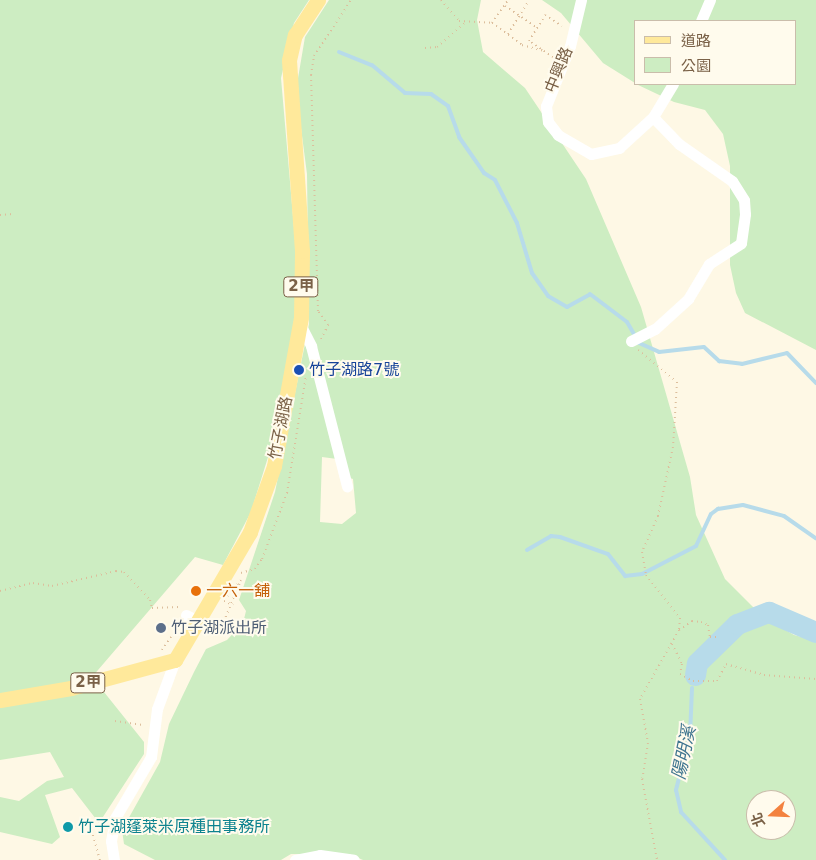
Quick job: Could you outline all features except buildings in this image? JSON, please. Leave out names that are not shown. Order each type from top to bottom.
[{"type":"main road","name":"竹子湖路","points":[[175,660],[195,616],[250,532],[274,466],[300,324],[302,251],[289,60],[295,35],[318,0]]},
{"type":"main road","name":"2甲","points":[[0,700],[71,688],[175,660]]},
{"type":"street","name":"中興路","points":[[581,0],[570,46],[546,106],[548,122],[558,135],[591,154],[619,148],[653,117],[672,85]]},
{"type":"street","points":[[701,20],[710,0]]},
{"type":"street","points":[[633,339],[655,329],[688,299],[709,264],[741,243],[745,214],[744,200],[732,182],[679,144],[653,117]]},
{"type":"street","points":[[300,324],[311,346],[347,486]]},
{"type":"street","name":"竹子湖路","points":[[114,860],[110,841],[115,818],[151,757],[157,709],[175,660]]},
{"type":"street","points":[[295,860],[320,855],[354,860]]},
{"type":"path","points":[[442,0],[460,21],[492,23],[536,52],[544,51],[529,41],[546,14],[562,25]]},
{"type":"path","points":[[492,23],[508,0]]},
{"type":"path","points":[[508,34],[529,0]]},
{"type":"path","points":[[505,6],[537,28]]},
{"type":"path","points":[[424,48],[436,46],[467,21]]},
{"type":"path","points":[[0,216],[13,214]]},
{"type":"path","points":[[633,339],[677,382],[673,447],[658,516],[642,552],[646,575],[680,618],[679,630],[640,699],[648,743],[642,778],[657,860]]},
{"type":"path","points":[[238,572],[255,568],[262,559]]},
{"type":"path","points":[[0,591],[116,571],[124,572],[150,600],[152,608],[195,616],[220,631],[233,605],[241,580],[228,599],[223,598],[233,605]]},
{"type":"path","points":[[679,630],[692,621],[701,622],[708,625],[710,637],[720,637]]},
{"type":"path","points":[[672,643],[682,664],[680,674],[693,681],[717,680],[726,664],[764,675],[816,679]]},
{"type":"path","points":[[115,721],[145,726]]},
{"type":"path","points":[[91,828],[100,860]]},
{"type":"green space","points":[[0,0],[309,0],[294,23],[281,78],[296,251],[295,315],[273,441],[251,512],[223,565],[195,557],[92,677],[144,742],[144,754],[99,823],[72,788],[45,795],[60,837],[52,844],[0,832],[0,797],[19,801],[47,781],[64,777],[50,752],[0,760]]},
{"type":"green space","points":[[329,0],[481,0],[477,20],[483,52],[525,88],[586,179],[641,307],[690,477],[696,515],[725,579],[763,617],[794,635],[816,641],[816,860],[363,860],[349,854],[291,854],[281,860],[155,860],[124,844],[122,830],[160,762],[169,724],[206,649],[227,640],[243,623],[246,611],[239,600],[275,492],[309,324],[307,174],[296,90],[305,37]],"holes":[[[322,457],[345,460],[347,477],[353,479],[356,513],[342,524],[320,522]]]},
{"type":"green space","points":[[542,0],[816,0],[816,350],[745,313],[736,293],[730,265],[730,166],[723,134],[705,110],[674,102],[638,85],[796,85],[796,20],[634,20],[634,82],[603,63],[561,13]]},
{"type":"waterway","points":[[339,52],[372,65],[405,93],[431,94],[448,106],[459,137],[484,173],[495,180],[517,223],[532,273],[548,296],[567,307],[590,294],[627,322],[639,343],[659,352],[704,347],[719,361],[742,364],[787,353],[816,383]]},
{"type":"waterway","points":[[527,550],[551,536],[560,537],[608,554],[625,576],[642,574],[696,546],[711,514],[718,509],[743,505],[784,516],[816,538]]},
{"type":"waterway","name":"陽明溪","points":[[695,675],[697,663],[737,624],[769,612],[816,632]]},
{"type":"waterway","name":"陽明溪","points":[[692,688],[690,735],[676,790],[681,812],[725,860]]},
{"type":"place","name":"竹子湖路7號","points":[[299,370]]},
{"type":"place","name":"一六一舖","points":[[196,591]]},
{"type":"place","name":"竹子湖派出所","points":[[161,628]]},
{"type":"place","name":"竹子湖蓬萊米原種田事務所","points":[[68,827]]}]
